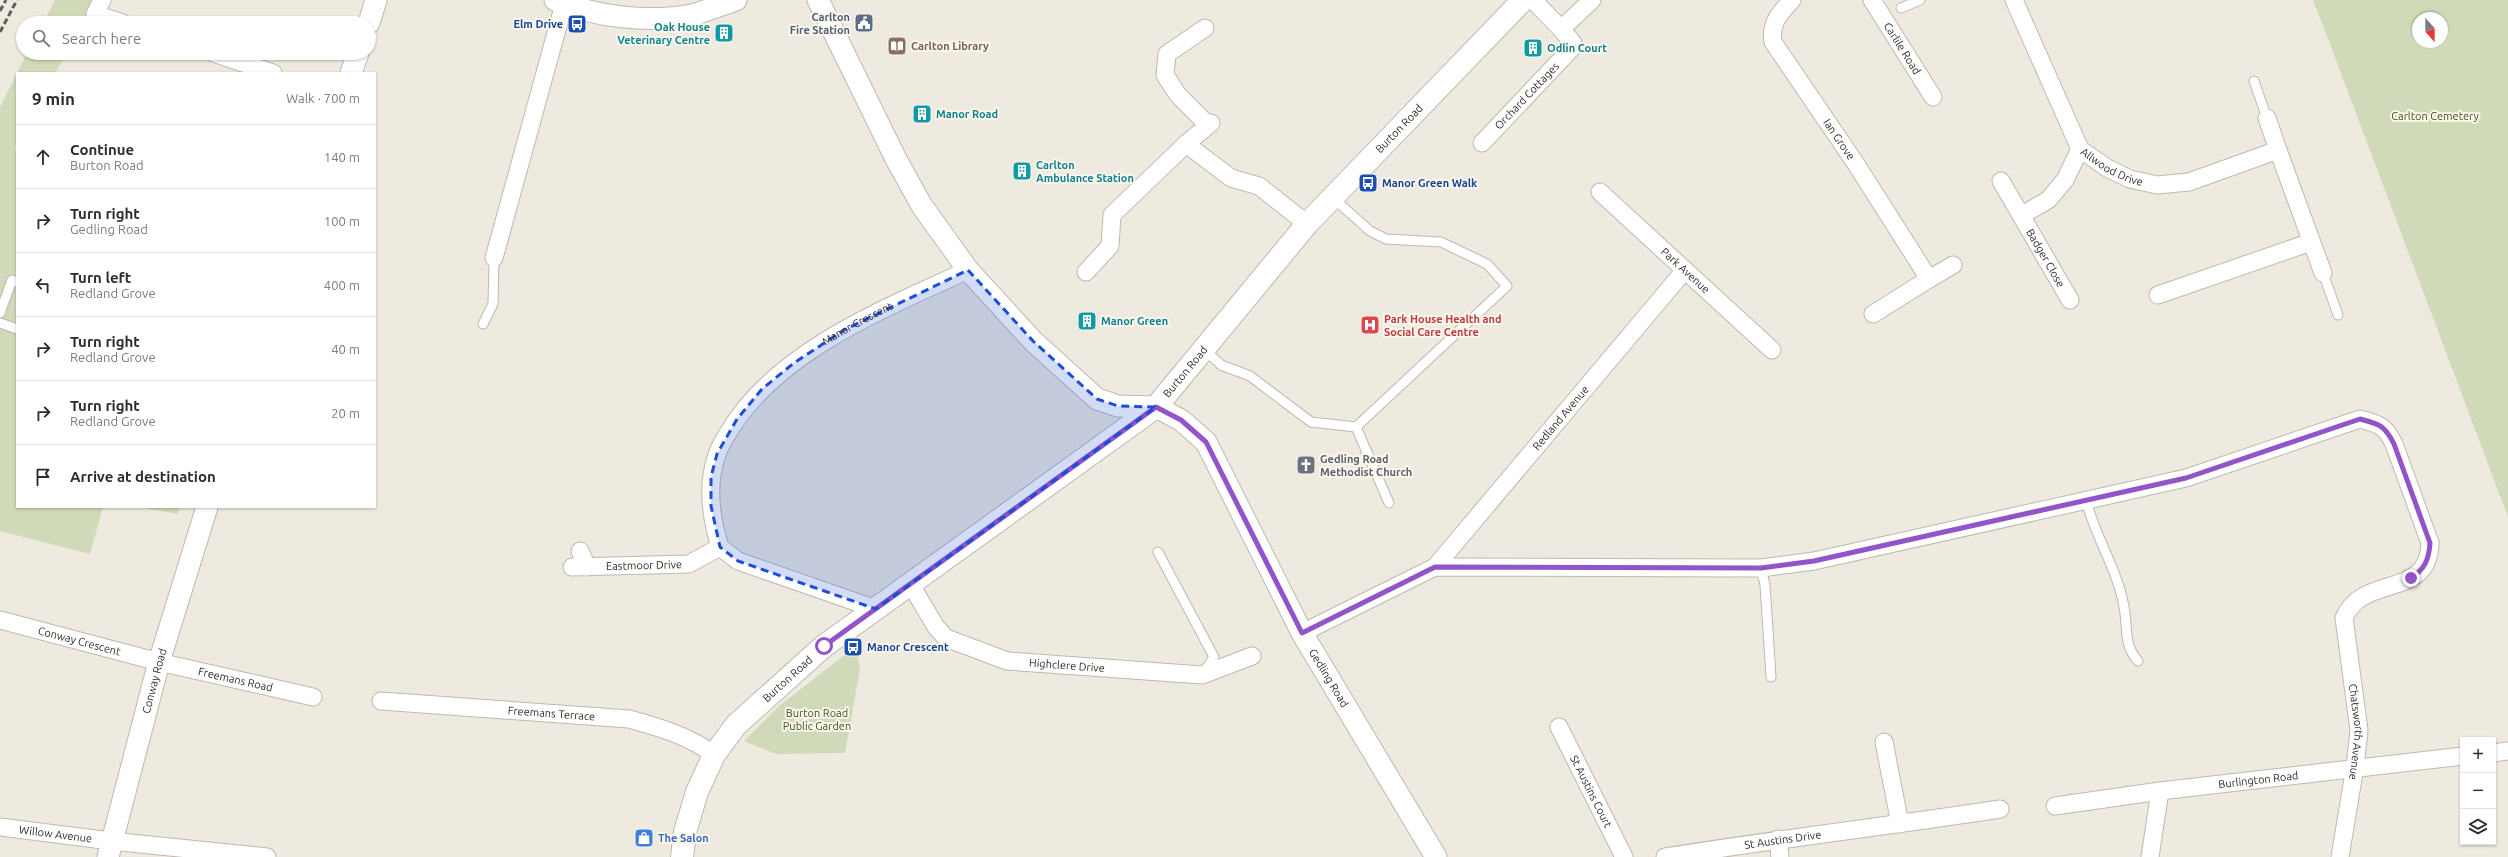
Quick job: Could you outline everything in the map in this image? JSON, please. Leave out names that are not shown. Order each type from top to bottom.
[{"type":"main road","name":"Burton Road","points":[[682,857],[685,832],[697,792],[714,755],[736,724],[824,646],[911,585],[1156,407],[1205,350],[1307,224],[1524,1]]},
{"type":"street","points":[[101,16],[95,14],[102,0]]},
{"type":"street","points":[[370,16],[376,0]]},
{"type":"street","points":[[494,258],[559,2],[585,11],[614,15],[665,18],[692,14],[736,0]]},
{"type":"street","points":[[818,0],[896,159],[922,206],[968,270],[1033,341],[1097,399],[1124,406],[1156,407]]},
{"type":"street","points":[[1524,1],[1561,29],[1592,0]]},
{"type":"street","name":"Ian Grove","points":[[1792,0],[1776,18],[1772,31],[1774,42],[1856,164],[1929,279]]},
{"type":"street","name":"Carlile Road","points":[[1872,0],[1933,97]]},
{"type":"street","name":"Allwood Drive","points":[[2014,0],[2080,150],[2107,168],[2130,179],[2157,186],[2189,182],[2278,150]]},
{"type":"street","points":[[1086,272],[1110,246],[1112,215],[1209,124],[1178,95],[1165,75],[1166,54],[1205,28]]},
{"type":"street","name":"Orchard Cottages","points":[[1482,143],[1572,48],[1573,43],[1561,29]]},
{"type":"street","points":[[234,60],[270,72]]},
{"type":"street","points":[[352,72],[356,60]]},
{"type":"street","points":[[2267,118],[2323,273]]},
{"type":"street","points":[[1186,144],[1231,178],[1259,186],[1307,224]]},
{"type":"street","points":[[2022,215],[2048,200],[2065,180],[2080,150]]},
{"type":"street","name":"Badger Close","points":[[2001,181],[2070,300]]},
{"type":"street","name":"Park Avenue","points":[[1600,192],[1772,350]]},
{"type":"street","points":[[2158,295],[2311,242]]},
{"type":"street","points":[[1873,314],[1953,265]]},
{"type":"street","name":"Manor Crescent","points":[[720,547],[711,506],[711,477],[717,454],[737,419],[762,389],[794,363],[844,330],[968,270]]},
{"type":"street","name":"Redland Avenue","points":[[1435,567],[1685,270]]},
{"type":"street","name":"Gedling Road","points":[[1156,407],[1181,420],[1206,442],[1302,633],[1436,857]]},
{"type":"street","name":"Chatsworth Avenue","points":[[1435,567],[1761,568],[1814,561],[2186,478],[2360,419],[2376,423],[2387,430],[2394,444],[2430,543],[2429,555],[2422,570],[2411,578],[2360,596],[2349,606],[2344,618],[2359,730],[2355,767],[2340,857]]},
{"type":"street","name":"Conway Road","points":[[110,849],[159,662],[207,508]]},
{"type":"street","points":[[720,547],[738,561],[876,609]]},
{"type":"street","name":"Eastmoor Drive","points":[[580,551],[580,567],[689,564],[720,547]]},
{"type":"street","points":[[1302,633],[1435,567]]},
{"type":"street","name":"Highclere Drive","points":[[911,585],[936,627],[946,638],[1007,661],[1202,675],[1252,656]]},
{"type":"street","name":"Conway Crescent","points":[[0,620],[159,662]]},
{"type":"street","name":"Freemans Road","points":[[159,662],[313,697]]},
{"type":"street","name":"Freemans Terrace","points":[[381,701],[629,719],[665,730],[706,748],[714,755]]},
{"type":"street","name":"St Austins Court","points":[[1559,727],[1624,857]]},
{"type":"street","points":[[1884,742],[1900,824]]},
{"type":"street","points":[[2496,753],[2508,751]]},
{"type":"street","name":"Burlington Road","points":[[2055,806],[2160,791],[2355,767],[2460,756]]},
{"type":"street","points":[[2150,857],[2160,791]]},
{"type":"street","name":"St Austins Drive","points":[[1665,857],[1778,839],[1900,824],[2000,809]]},
{"type":"street","name":"Willow Avenue","points":[[0,827],[110,849],[267,857]]},
{"type":"street","points":[[1778,839],[1780,857]]},
{"type":"lane","points":[[1901,8],[1920,0]]},
{"type":"lane","points":[[2254,81],[2267,118]]},
{"type":"lane","points":[[1205,350],[1222,364],[1250,376],[1311,422],[1356,427],[1507,286],[1487,264],[1440,242],[1386,239],[1370,231],[1332,197]]},
{"type":"lane","points":[[483,324],[493,304],[494,258]]},
{"type":"lane","points":[[2323,273],[2338,316]]},
{"type":"lane","points":[[0,313],[12,280],[16,282]]},
{"type":"lane","points":[[0,323],[16,329]]},
{"type":"lane","points":[[1356,427],[1389,503]]},
{"type":"lane","points":[[2086,500],[2090,519],[2120,590],[2124,608],[2126,642],[2138,661]]},
{"type":"lane","points":[[1158,552],[1214,657],[1202,675]]},
{"type":"lane","points":[[1761,568],[1765,585],[1771,677]]},
{"type":"highlighted area","points":[[968,270],[1033,341],[1097,399],[1118,406],[1156,407],[876,609],[738,561],[720,547],[711,506],[711,477],[717,454],[737,419],[762,389],[794,363],[844,330]]},
{"type":"green space","points":[[55,0],[96,0],[87,16],[47,16]]},
{"type":"green space","name":"Carlton Cemetery","points":[[2313,0],[2508,0],[2508,517],[2327,36]]},
{"type":"green space","points":[[24,60],[63,60],[56,72],[18,72]]},
{"type":"green space","points":[[16,75],[16,144],[14,148],[16,149],[16,508],[103,508],[90,554],[0,531],[0,107]]},
{"type":"green space","points":[[145,508],[180,508],[178,514]]},
{"type":"green space","name":"Burton Road Public Garden","points":[[856,646],[860,669],[845,753],[776,754],[744,741],[779,706]]},
{"type":"railway","points":[[0,11],[6,0]]},
{"type":"railway","points":[[0,32],[17,0]]},
{"type":"place","name":"Carlton Fire Station","points":[[864,23]]},
{"type":"place","name":"Elm Drive","points":[[577,24]]},
{"type":"place","name":"Oak House Veterinary Centre","points":[[724,33]]},
{"type":"place","name":"Carlton Library","points":[[897,46]]},
{"type":"place","name":"Odlin Court","points":[[1533,48]]},
{"type":"place","name":"Manor Road","points":[[922,114]]},
{"type":"place","name":"Carlton Ambulance Station","points":[[1022,171]]},
{"type":"place","name":"Manor Green Walk","points":[[1368,183]]},
{"type":"place","name":"Manor Green","points":[[1087,321]]},
{"type":"place","name":"Park House Health and Social Care Centre","points":[[1370,325]]},
{"type":"place","name":"Gedling Road Methodist Church","points":[[1306,465]]},
{"type":"place","name":"Manor Crescent","points":[[853,647]]},
{"type":"place","name":"The Salon","points":[[644,838]]},
{"type":"route","points":[[824,646],[911,585],[1156,407],[1181,420],[1206,442],[1272,577],[1302,633],[1435,567],[1761,568],[1814,561],[2186,478],[2360,419],[2376,423],[2387,430],[2394,444],[2430,543],[2429,555],[2422,570],[2411,578]]}]
